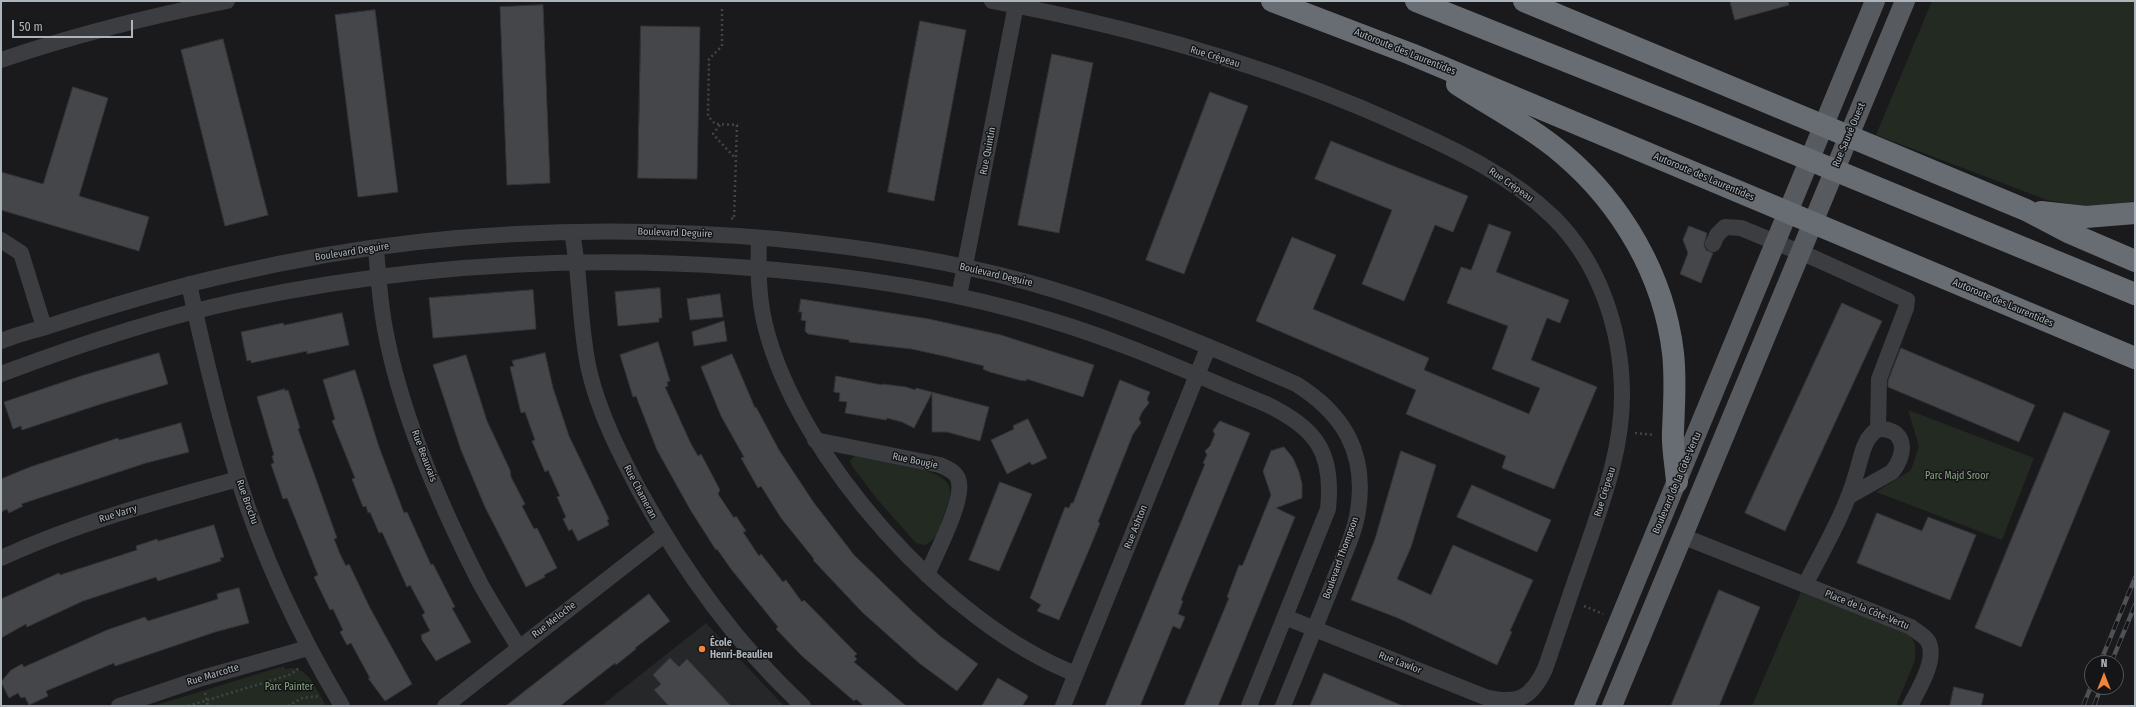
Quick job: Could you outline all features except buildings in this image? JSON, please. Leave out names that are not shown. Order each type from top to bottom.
[{"type":"highway","name":"Autoroute des Laurentides","points":[[1272,1],[1411,54],[2135,358]]},
{"type":"highway","points":[[1416,1],[1696,112],[2135,294]]},
{"type":"highway","points":[[1524,1],[2026,210],[2070,233],[2135,261]]},
{"type":"highway","points":[[1411,54],[1562,153],[1602,193],[1636,242],[1654,279],[1671,337],[1675,369],[1673,432],[1677,482]]},
{"type":"highway","points":[[2026,210],[2086,217],[2135,213]]},
{"type":"main road","name":"Boulevard de la Côte-Vertu","points":[[1584,706],[1875,1]]},
{"type":"main road","name":"Rue Sauvé Ouest","points":[[1682,536],[1906,1]]},
{"type":"main road","points":[[1612,706],[1682,536]]},
{"type":"street","points":[[1,60],[58,41],[122,24],[227,1]]},
{"type":"street","name":"Rue Crépeau","points":[[992,1],[1100,23],[1182,46],[1305,86],[1377,114],[1446,146],[1488,168],[1523,190],[1555,219],[1576,244],[1591,268],[1605,299],[1615,332],[1621,362],[1622,392],[1620,432],[1615,458],[1600,508],[1545,669],[1532,690],[1518,700]]},
{"type":"street","name":"Rue Quintin","points":[[959,296],[966,268],[1016,6]]},
{"type":"street","points":[[1713,244],[1721,230],[1725,227],[1741,228],[1814,258],[1907,300],[1906,308],[1879,379],[1878,429]]},
{"type":"street","name":"Boulevard Deguire","points":[[1,340],[141,296],[300,260],[376,248],[489,236],[572,232],[683,232],[759,238],[879,252],[966,268],[1027,282],[1086,300],[1296,384],[1315,396],[1331,410]]},
{"type":"street","name":"Rue Chameran","points":[[572,232],[578,262],[584,344],[598,398],[624,462],[664,535],[715,609],[744,645],[803,706]]},
{"type":"street","points":[[759,238],[758,268],[765,325],[773,351],[814,440],[852,492],[889,538],[927,575],[998,632],[1055,666],[1076,674]]},
{"type":"street","points":[[1,240],[21,254],[44,327]]},
{"type":"street","name":"Rue Beauvais","points":[[376,248],[383,314],[392,359],[407,412],[450,519],[480,583],[519,648]]},
{"type":"street","points":[[1,374],[62,351],[195,312],[302,288],[379,277],[471,267],[578,262],[678,263],[758,268],[858,278],[959,296],[1073,327],[1198,376],[1286,414],[1302,425],[1317,443],[1326,460],[1330,475],[1328,509],[1286,617],[1249,706]]},
{"type":"street","name":"Rue Brochu","points":[[189,284],[212,386],[238,479],[270,563],[308,648],[342,706]]},
{"type":"street","name":"Rue Ashton","points":[[1063,706],[1198,376],[1208,348]]},
{"type":"street","name":"Boulevard Thompson","points":[[1283,706],[1315,630],[1358,511],[1360,483],[1355,452],[1341,424],[1331,410]]},
{"type":"street","points":[[1805,585],[1851,494],[1865,444],[1870,434],[1878,429],[1887,428],[1899,435],[1902,444],[1900,461],[1892,472],[1851,494]]},
{"type":"street","name":"Rue Bougie","points":[[814,440],[940,466],[956,475],[959,487],[956,507],[927,575]]},
{"type":"street","name":"Rue Varry","points":[[1,558],[31,544],[99,519],[238,479]]},
{"type":"street","name":"Rue Meloche","points":[[445,706],[664,535]]},
{"type":"street","name":"Place de la Côte-Vertu","points":[[1682,536],[1911,627],[1928,640],[1931,652],[1928,670],[1910,706]]},
{"type":"street","name":"Rue Lawlor","points":[[1286,617],[1315,630],[1486,696],[1500,700],[1518,700]]},
{"type":"street","name":"Rue Marcotte","points":[[119,706],[202,678],[308,648]]},
{"type":"path","points":[[722,9],[722,46],[709,59],[708,116],[715,124],[737,126],[734,218],[726,218]]},
{"type":"path","points":[[720,125],[713,134],[736,158]]},
{"type":"path","points":[[1635,433],[1657,436]]},
{"type":"path","points":[[1582,605],[1607,616]]},
{"type":"path","points":[[188,706],[289,675],[297,670],[298,667]]},
{"type":"path","points":[[204,688],[208,706]]},
{"type":"path","points":[[288,706],[302,698],[321,695]]},
{"type":"shaded area","name":"École Henri-Beaulieu","points":[[706,623],[784,706],[601,706]]},
{"type":"green space","points":[[1932,1],[2135,1],[2135,201],[2092,208],[2047,200],[1876,135]]},
{"type":"green space","name":"Parc Majd Sroor","points":[[1908,410],[2034,458],[2002,540],[1876,492],[1911,470],[1919,446]]},
{"type":"green space","points":[[854,456],[907,465],[922,469],[944,479],[949,486],[950,497],[939,529],[932,541],[924,545],[916,543],[877,499],[852,466],[850,461]]},
{"type":"green space","points":[[1801,592],[1907,632],[1915,643],[1915,661],[1896,706],[1752,706]]},
{"type":"green space","name":"Parc Painter","points":[[284,666],[285,669],[293,668],[300,670],[305,674],[315,686],[326,706],[153,706]]},
{"type":"railway","points":[[2103,655],[2135,578]]},
{"type":"railway","points":[[2114,655],[2135,605]]},
{"type":"railway","points":[[2083,706],[2088,695]]},
{"type":"railway","points":[[2094,706],[2098,695]]},
{"type":"place","name":"École Henri-Beaulieu","points":[[702,649]]}]
